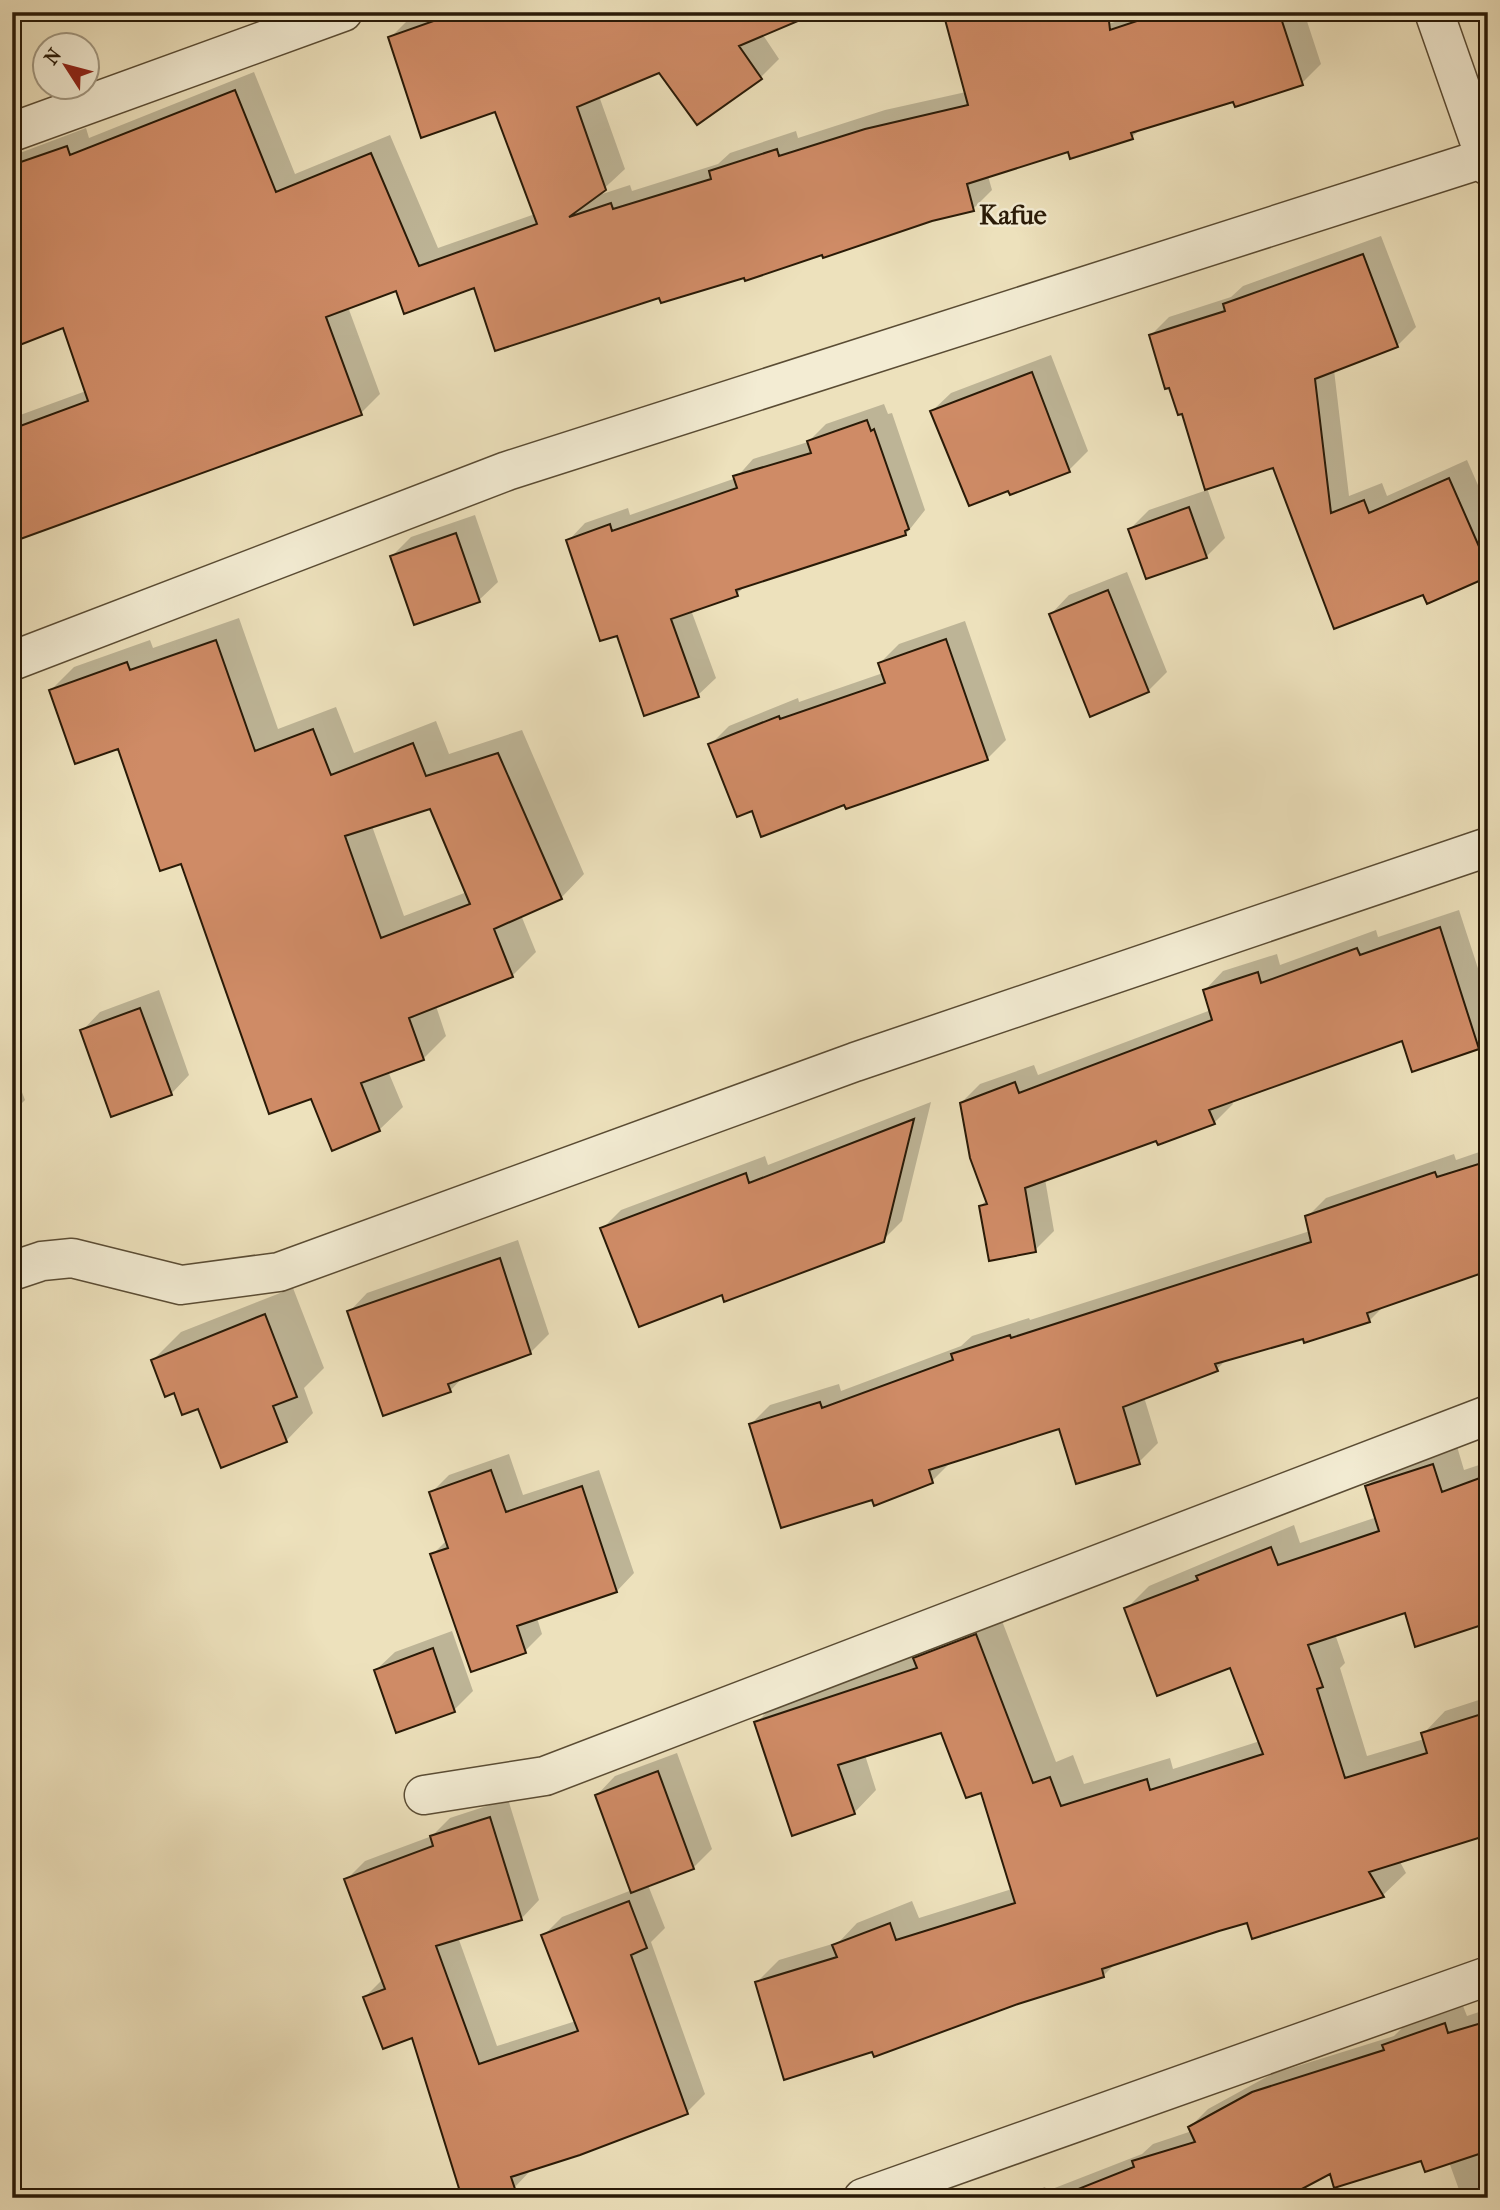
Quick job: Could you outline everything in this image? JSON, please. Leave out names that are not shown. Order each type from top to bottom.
[{"type":"street","points":[[12,132],[343,12]]},
{"type":"street","points":[[12,661],[507,471],[1486,162],[1434,12]]},
{"type":"street","points":[[12,1271],[42,1261],[72,1258],[181,1285],[279,1272],[855,1062],[1488,847]]},
{"type":"street","points":[[424,1795],[545,1776],[1488,1415]]},
{"type":"street","points":[[863,2198],[1488,1976]]},
{"type":"building","points":[[459,12],[819,12],[739,46],[762,79],[697,125],[659,73],[577,107],[606,190],[569,217],[611,203],[613,209],[711,179],[709,171],[777,149],[779,156],[865,129],[968,105],[943,12],[1108,12],[1110,30],[1164,12],[1279,12],[1303,85],[1235,107],[1233,102],[1131,133],[1133,139],[1070,159],[1068,152],[967,184],[974,211],[932,221],[745,281],[744,278],[661,303],[659,298],[495,351],[474,288],[404,314],[396,291],[326,317],[362,415],[12,542],[12,429],[88,401],[63,328],[12,348],[12,165],[67,146],[70,155],[235,90],[276,192],[371,153],[419,266],[537,224],[495,112],[421,138],[388,37]]},
{"type":"building","points":[[1363,254],[1398,347],[1315,379],[1331,513],[1364,500],[1369,513],[1449,478],[1488,567],[1488,577],[1427,604],[1423,595],[1334,629],[1273,468],[1205,490],[1182,414],[1178,415],[1169,388],[1165,389],[1149,335],[1225,311],[1223,304]]},
{"type":"building","points":[[1032,372],[1070,472],[1010,495],[1008,491],[969,506],[930,411]]},
{"type":"building","points":[[867,420],[871,431],[874,429],[909,529],[905,531],[906,535],[736,590],[738,596],[671,619],[699,697],[644,716],[617,636],[600,641],[566,540],[610,524],[612,531],[737,488],[733,476],[811,453],[807,441]]},
{"type":"building","points":[[1189,507],[1207,558],[1146,579],[1128,529]]},
{"type":"building","points":[[456,533],[480,602],[414,625],[390,556]]},
{"type":"building","points":[[1108,590],[1149,692],[1090,717],[1049,614]]},
{"type":"building","points":[[946,639],[988,760],[846,809],[844,805],[761,837],[752,811],[737,817],[708,744],[779,716],[780,719],[885,683],[878,663]]},
{"type":"building","points":[[216,640],[255,751],[313,729],[331,775],[413,743],[426,776],[498,753],[562,899],[494,929],[513,977],[409,1018],[424,1060],[361,1083],[380,1131],[332,1151],[311,1099],[269,1114],[181,864],[160,871],[118,749],[75,764],[49,690],[127,662],[130,670]],"holes":[[[430,809],[470,904],[381,938],[345,836]]]},
{"type":"building","points":[[1440,927],[1479,1049],[1412,1072],[1402,1041],[1209,1110],[1215,1124],[1158,1145],[1156,1141],[1025,1188],[1036,1252],[989,1261],[979,1206],[987,1204],[970,1158],[960,1103],[1015,1082],[1019,1093],[1212,1020],[1203,990],[1258,972],[1261,983],[1357,948],[1360,955]]},
{"type":"building","points":[[140,1008],[172,1095],[111,1117],[80,1030]]},
{"type":"building","points":[[914,1119],[884,1242],[724,1302],[722,1295],[639,1327],[600,1228],[746,1173],[749,1183]]},
{"type":"building","points":[[1488,1161],[1488,1271],[1367,1313],[1370,1322],[1304,1343],[1303,1339],[1215,1364],[1218,1371],[1123,1407],[1140,1464],[1076,1484],[1059,1429],[929,1470],[933,1483],[874,1506],[872,1500],[781,1528],[749,1424],[820,1402],[822,1408],[953,1360],[951,1354],[1010,1335],[1011,1338],[1311,1242],[1305,1216],[1435,1172],[1437,1177]]},
{"type":"building","points":[[500,1258],[531,1354],[448,1384],[451,1392],[383,1416],[347,1311]]},
{"type":"building","points":[[265,1314],[297,1397],[273,1406],[287,1442],[221,1468],[198,1409],[182,1415],[174,1393],[165,1397],[151,1360]]},
{"type":"building","points":[[1433,1464],[1442,1492],[1488,1475],[1488,1623],[1415,1647],[1405,1613],[1308,1645],[1323,1687],[1317,1689],[1345,1778],[1427,1753],[1421,1733],[1488,1712],[1488,1835],[1369,1872],[1384,1897],[1252,1939],[1247,1923],[1219,1931],[1102,1969],[1104,1977],[1018,2004],[874,2057],[872,2052],[784,2080],[755,1982],[837,1957],[832,1945],[890,1923],[896,1940],[1015,1903],[981,1793],[966,1798],[941,1733],[838,1765],[855,1814],[792,1836],[754,1722],[917,1668],[913,1658],[976,1634],[1033,1783],[1050,1777],[1061,1806],[1147,1779],[1150,1790],[1263,1754],[1230,1668],[1157,1696],[1124,1608],[1198,1580],[1196,1576],[1271,1547],[1278,1565],[1379,1531],[1365,1486]]},
{"type":"building","points":[[491,1470],[506,1512],[582,1486],[617,1592],[517,1626],[526,1653],[471,1672],[430,1554],[448,1548],[429,1492]]},
{"type":"building","points":[[433,1648],[455,1712],[396,1733],[374,1670]]},
{"type":"building","points":[[658,1771],[694,1869],[631,1893],[595,1795]]},
{"type":"building","points":[[490,1817],[522,1920],[436,1946],[479,2064],[578,2031],[541,1935],[629,1901],[647,1948],[631,1955],[688,2114],[580,2155],[511,2177],[515,2189],[489,2198],[462,2198],[412,2038],[383,2049],[363,1997],[385,1989],[344,1879],[433,1846],[430,1836]]},
{"type":"building","points":[[1488,2021],[1488,2151],[1425,2172],[1421,2161],[1334,2188],[1330,2174],[1285,2198],[1064,2198],[1063,2195],[1134,2167],[1132,2161],[1195,2142],[1188,2127],[1252,2092],[1384,2050],[1382,2045],[1445,2023],[1448,2033]]},
{"type":"district","name":"Kafue","points":[[1013,215]]}]
